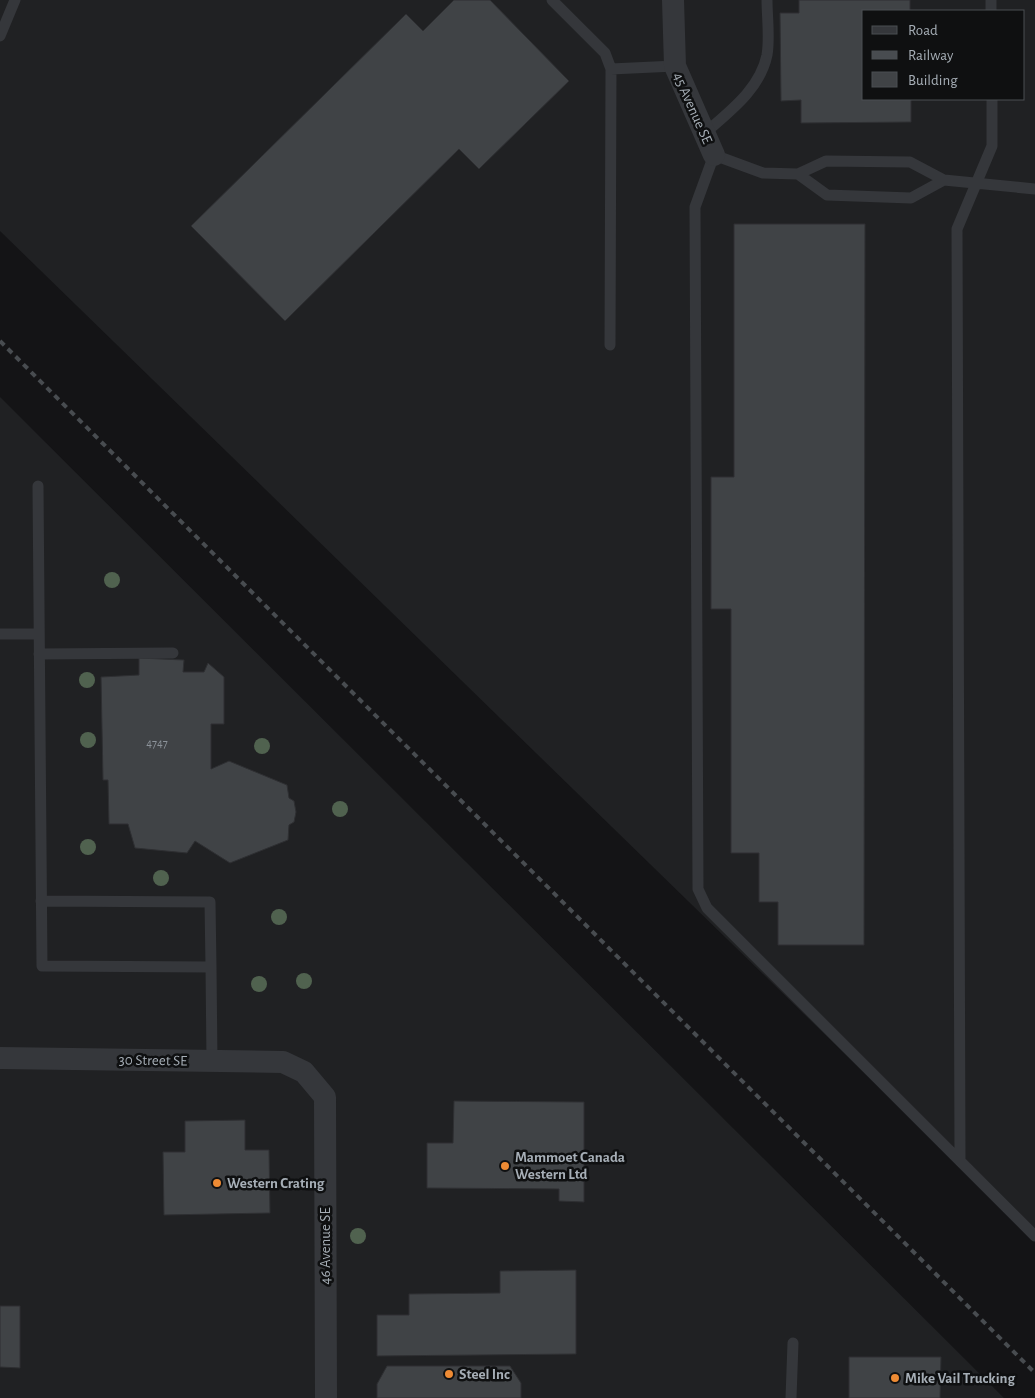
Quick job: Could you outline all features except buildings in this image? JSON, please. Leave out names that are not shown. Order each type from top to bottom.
[{"type":"street","name":"45 Avenue SE","points":[[673,0],[675,66],[714,155]]},
{"type":"street","name":"30 Street SE","points":[[0,1058],[283,1062],[304,1072]]},
{"type":"street","name":"46 Avenue SE","points":[[304,1072],[325,1097],[326,1398]]},
{"type":"lane","points":[[0,36],[15,0]]},
{"type":"lane","points":[[552,0],[605,53],[611,69],[610,345]]},
{"type":"lane","points":[[705,133],[744,99],[762,72],[767,53],[767,0]]},
{"type":"lane","points":[[611,69],[675,66]]},
{"type":"lane","points":[[960,1160],[957,229],[992,146],[992,100]]},
{"type":"lane","points":[[1035,189],[944,180],[910,162],[826,161],[798,174],[763,173],[714,155],[695,207],[698,890],[707,908],[1035,1236]]},
{"type":"lane","points":[[798,174],[827,195],[911,198],[944,180]]},
{"type":"lane","points":[[38,486],[42,966],[211,967]]},
{"type":"lane","points":[[0,634],[39,634]]},
{"type":"lane","points":[[39,654],[173,653]]},
{"type":"lane","points":[[41,902],[210,902],[212,1061]]},
{"type":"lane","points":[[791,1398],[793,1343]]},
{"type":"shaded area","points":[[0,0],[1035,0],[1035,1239],[0,231]]},
{"type":"shaded area","points":[[0,397],[465,861],[1004,1398],[0,1398]]},
{"type":"railway","points":[[0,341],[1035,1373]]},
{"type":"place","name":"Mammoet Canada Western Ltd","points":[[505,1166]]},
{"type":"place","name":"Western Crating","points":[[217,1183]]},
{"type":"place","name":"Steel Inc","points":[[449,1374]]},
{"type":"place","name":"Mike Vail Trucking","points":[[895,1378]]}]
